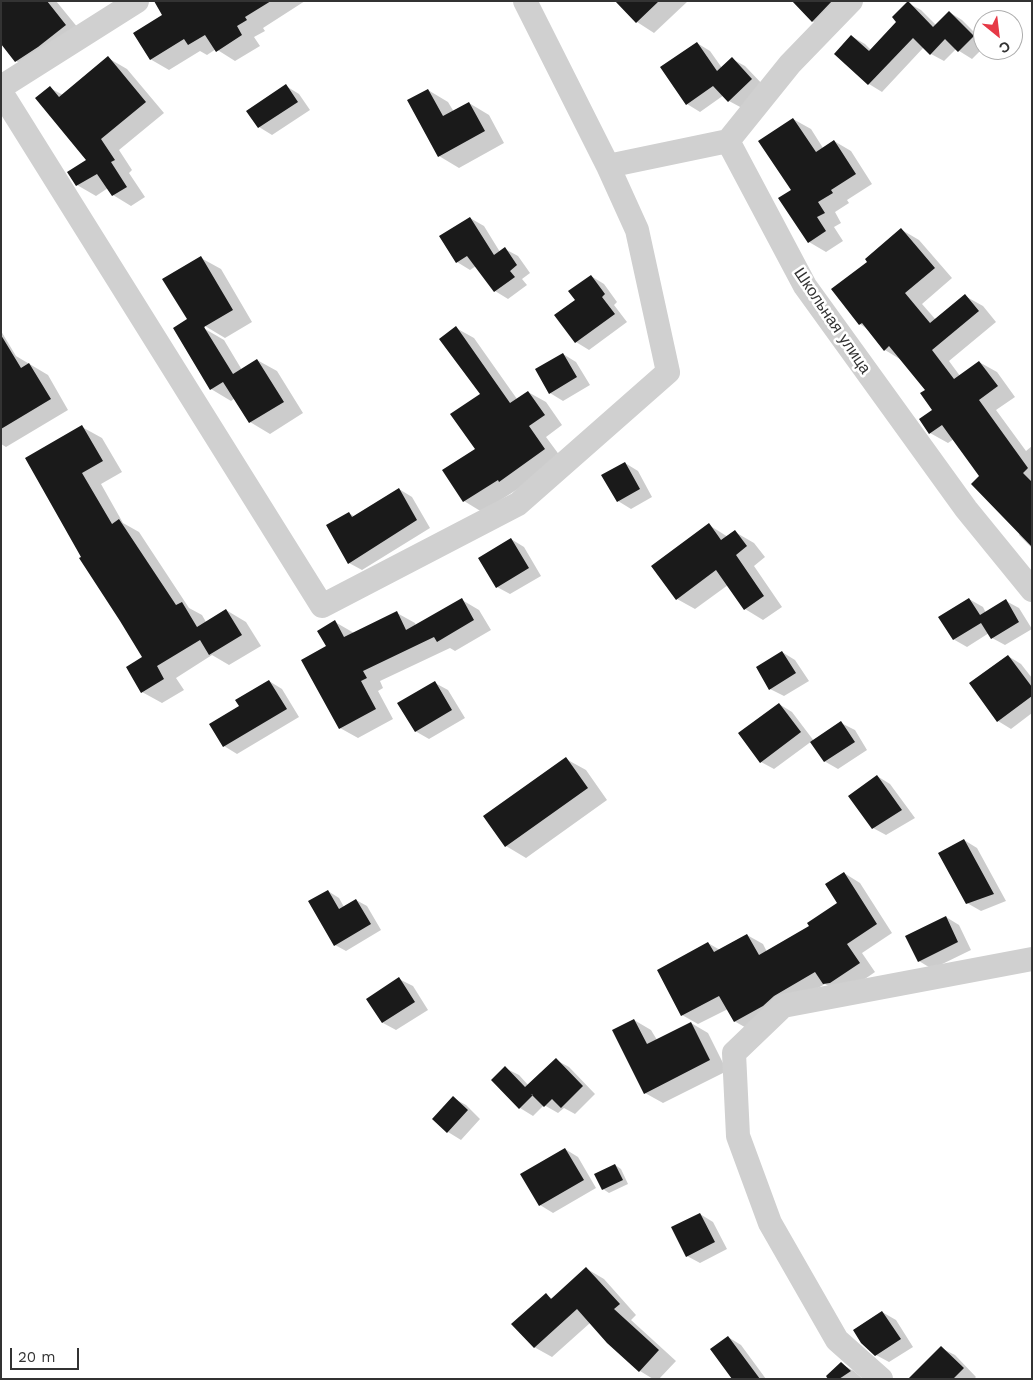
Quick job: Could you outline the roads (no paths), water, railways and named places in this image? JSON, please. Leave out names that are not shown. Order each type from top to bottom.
[{"type":"street","points":[[1,87],[137,1]]},
{"type":"street","points":[[1,92],[322,606],[518,504],[668,372],[637,230],[608,166],[525,1]]},
{"type":"street","points":[[608,166],[728,142],[790,64],[851,1]]},
{"type":"street","name":"Школьная улица","points":[[728,142],[805,286],[966,509],[1032,590]]},
{"type":"street","points":[[881,1379],[837,1340],[770,1223],[738,1136],[734,1053],[783,1006],[1032,960]]}]
